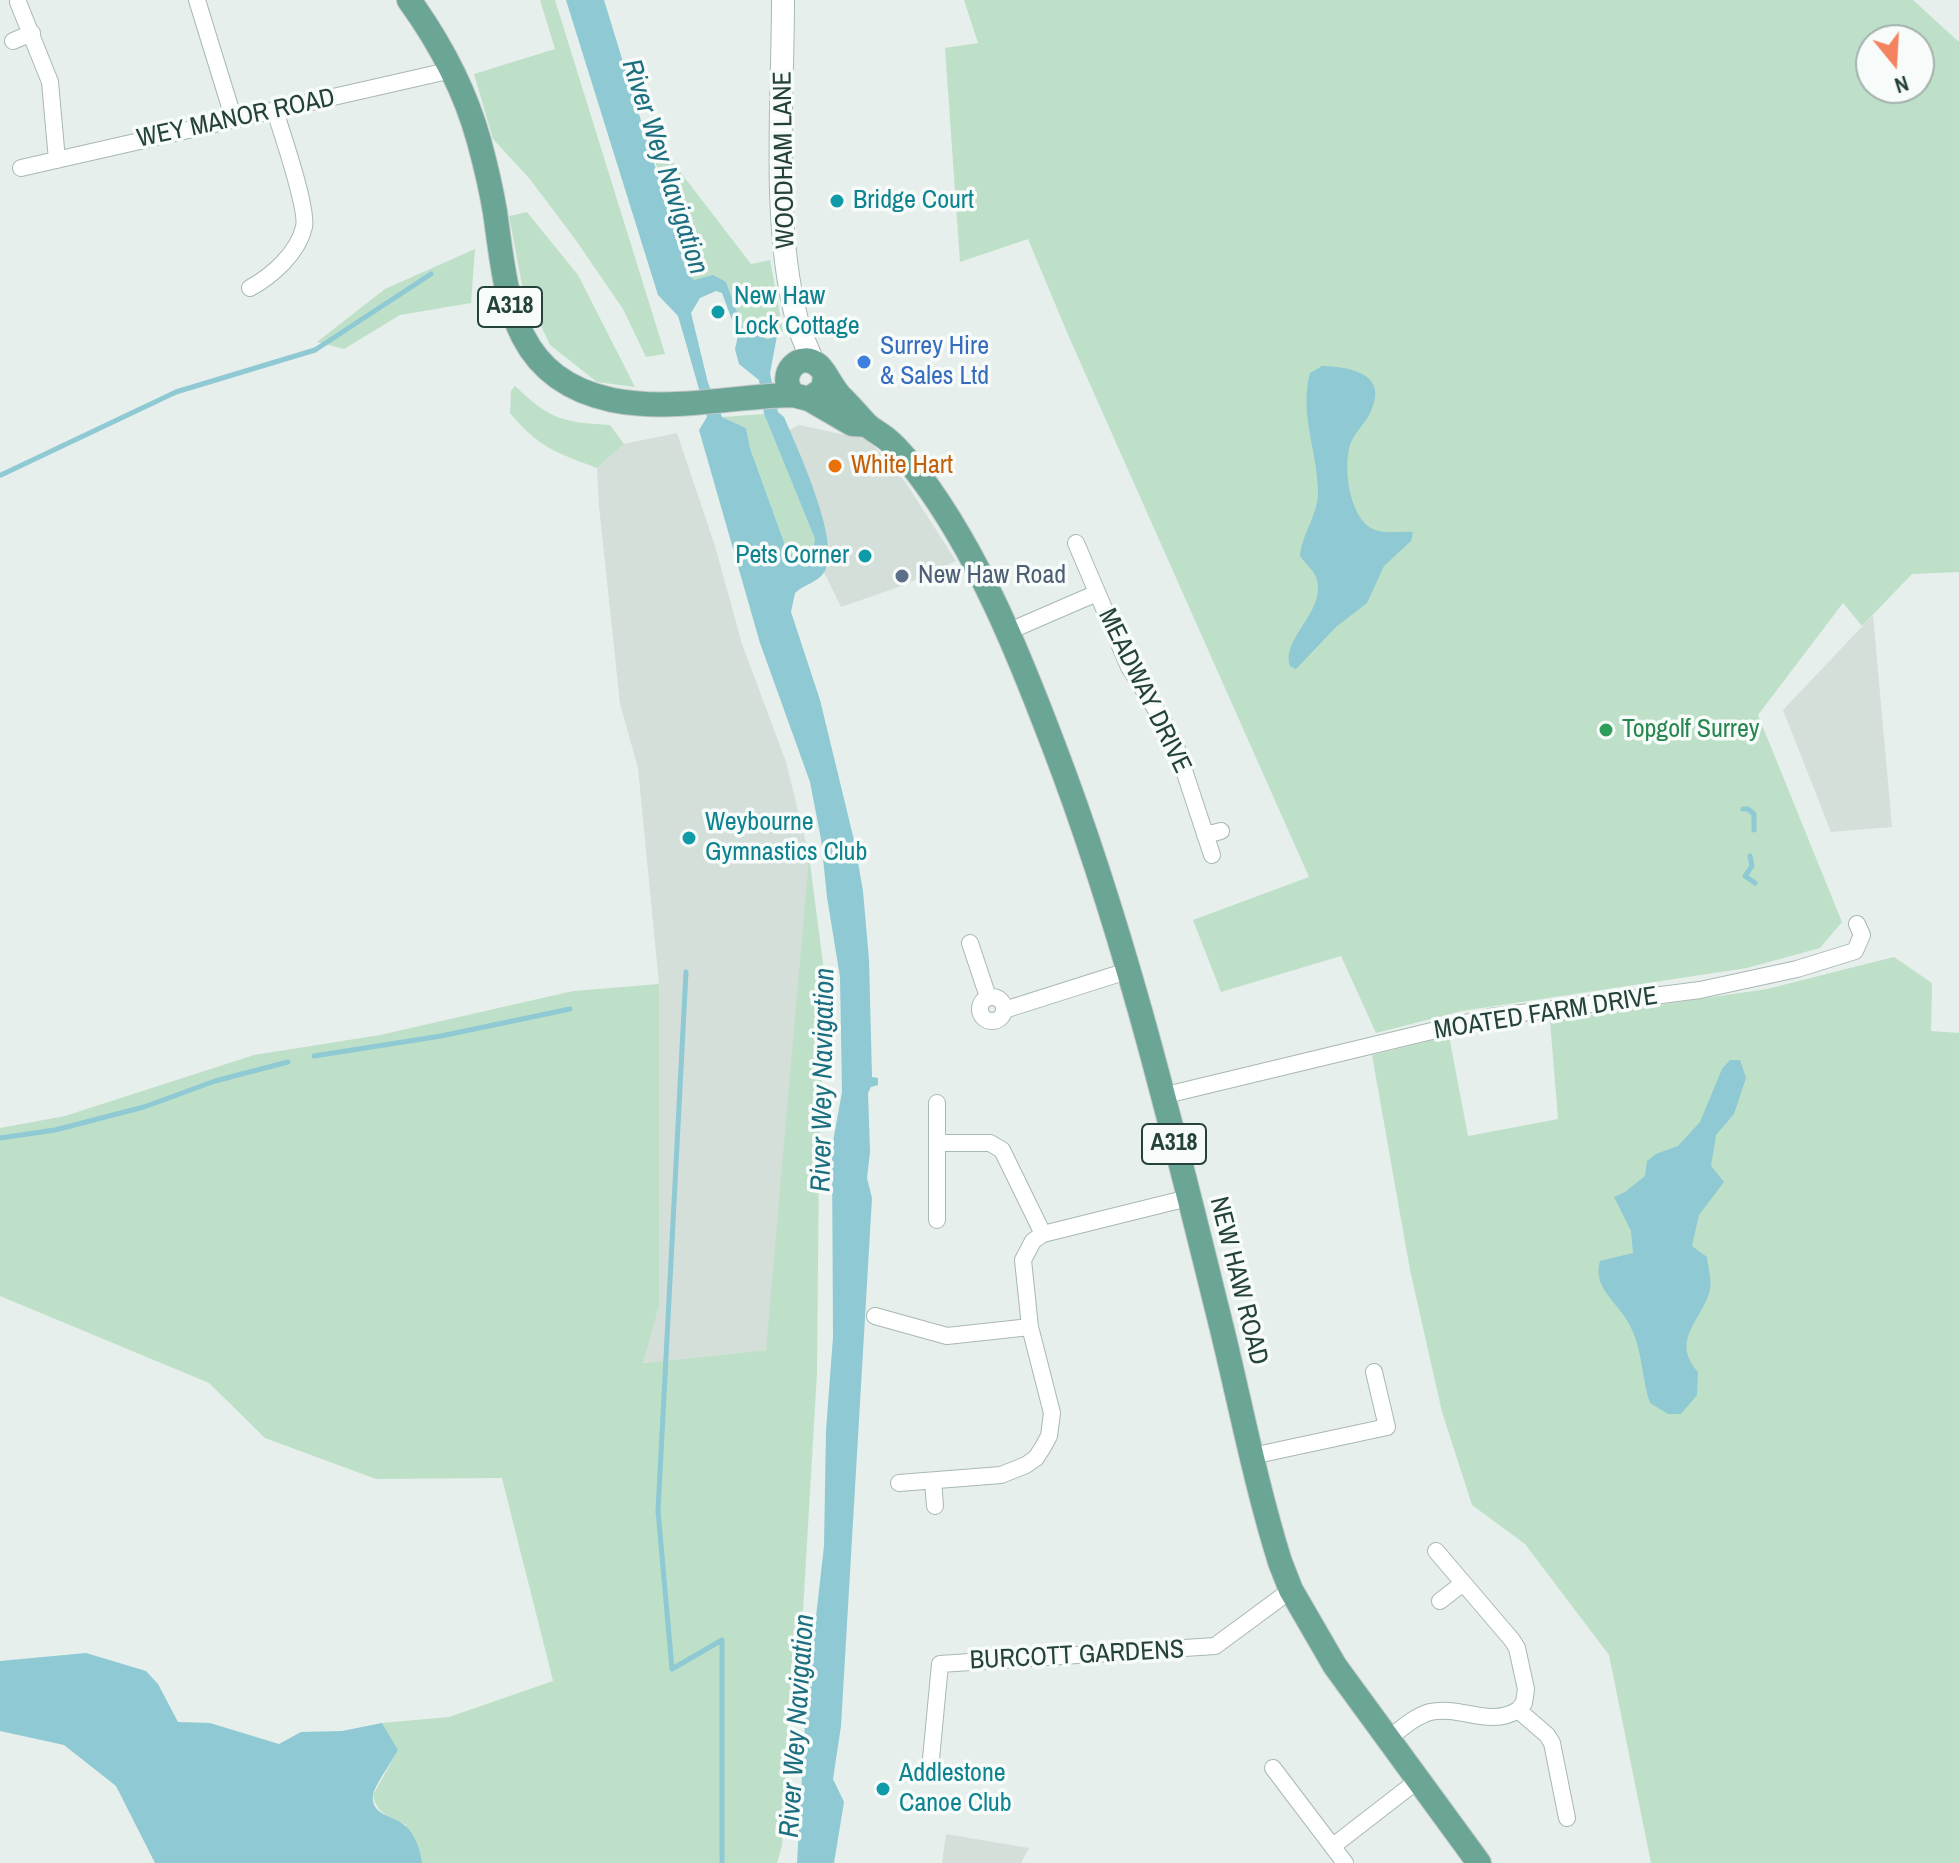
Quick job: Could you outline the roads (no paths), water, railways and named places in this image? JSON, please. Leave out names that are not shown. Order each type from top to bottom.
[{"type":"main road","name":"A318","points":[[409,0],[435,37],[452,70],[478,140],[494,209],[507,297],[528,346],[559,376],[591,394],[640,404],[750,397],[797,382]]},
{"type":"main road","name":"WOODHAM LANE","points":[[783,0],[782,188],[787,263],[796,320],[797,382]]},
{"type":"main road","name":"NEW HAW ROAD","points":[[797,382],[839,396],[857,410],[867,425],[902,453],[925,483],[963,546],[1007,632],[1073,797],[1130,970],[1271,1534],[1291,1590],[1335,1666],[1479,1863]]},
{"type":"street","points":[[197,0],[234,120]]},
{"type":"street","points":[[18,2],[50,82],[57,160]]},
{"type":"street","points":[[13,41],[32,33]]},
{"type":"street","name":"WEY MANOR ROAD","points":[[21,168],[452,70]]},
{"type":"street","points":[[250,288],[279,267],[299,240],[305,225],[275,111]]},
{"type":"street","name":"MEADWAY DRIVE","points":[[1076,543],[1129,667],[1177,749],[1213,833],[1212,855]]},
{"type":"street","name":"MEADWAY DRIVE","points":[[1007,632],[1097,593]]},
{"type":"street","name":"MOATED FARM DRIVE","points":[[1162,1096],[1490,1017],[1700,990],[1797,969],[1855,951],[1862,935],[1857,924]]},
{"type":"street","points":[[970,943],[988,997],[999,999],[1004,1010],[1130,970]]},
{"type":"street","points":[[937,1103],[937,1220]]},
{"type":"street","points":[[938,1143],[990,1143],[1002,1150],[1043,1234]]},
{"type":"street","points":[[899,1483],[1001,1475],[1036,1458],[1049,1436],[1052,1413],[1030,1327],[1023,1260],[1033,1241],[1043,1234],[1188,1198]]},
{"type":"street","points":[[875,1316],[947,1336],[1030,1327]]},
{"type":"street","points":[[1252,1456],[1387,1427],[1374,1372]]},
{"type":"street","points":[[933,1481],[935,1506]]},
{"type":"street","points":[[1387,1740],[1414,1719],[1432,1712],[1453,1711],[1495,1718],[1518,1710],[1524,1703],[1526,1689],[1517,1648],[1436,1551]]},
{"type":"street","points":[[1440,1601],[1462,1584]]},
{"type":"street","name":"BURCOTT GARDENS","points":[[931,1759],[940,1664],[1215,1646],[1291,1590]]},
{"type":"street","points":[[1518,1710],[1552,1743],[1567,1818]]},
{"type":"street","points":[[1273,1768],[1345,1863]]},
{"type":"street","points":[[1333,1846],[1417,1781]]},
{"type":"water","name":"River Wey Navigation","points":[[566,0],[604,0],[688,274],[694,280],[713,275],[726,282],[746,336],[757,334],[767,339],[777,336],[770,373],[778,412],[784,417],[807,471],[827,539],[825,571],[795,593],[791,612],[820,700],[854,840],[863,891],[869,960],[872,1077],[878,1078],[878,1085],[871,1087],[868,1093],[870,1152],[867,1178],[872,1198],[841,1726],[833,1779],[844,1802],[834,1863],[797,1863],[806,1705],[824,1546],[826,1430],[833,1337],[832,1147],[842,1092],[840,977],[810,782],[760,643],[699,430],[707,417],[678,316],[658,295]],"holes":[[[716,291],[722,293],[738,336],[735,349],[739,364],[759,380],[764,414],[815,539],[813,550],[802,557],[793,556],[785,545],[750,448],[746,428],[722,417],[708,383],[691,313],[700,298]]]},
{"type":"water","points":[[1322,366],[1355,371],[1371,381],[1375,389],[1370,413],[1352,441],[1348,455],[1350,492],[1359,516],[1375,530],[1413,532],[1411,541],[1384,566],[1367,603],[1336,627],[1296,669],[1290,666],[1289,655],[1316,601],[1318,589],[1315,574],[1300,556],[1318,499],[1307,417],[1307,388],[1310,373]]},
{"type":"water","points":[[1730,1060],[1740,1060],[1746,1078],[1734,1114],[1716,1135],[1711,1166],[1724,1182],[1699,1215],[1692,1246],[1707,1257],[1711,1282],[1706,1301],[1687,1340],[1690,1361],[1698,1372],[1697,1395],[1681,1414],[1668,1414],[1650,1403],[1633,1332],[1602,1286],[1598,1270],[1600,1261],[1633,1253],[1631,1231],[1614,1197],[1645,1176],[1647,1161],[1678,1146],[1700,1122],[1722,1069]]},
{"type":"water","points":[[86,1653],[146,1671],[158,1684],[178,1722],[210,1723],[279,1744],[301,1732],[342,1731],[382,1723],[398,1750],[377,1785],[373,1801],[378,1810],[410,1831],[422,1863],[155,1863],[116,1786],[64,1745],[0,1731],[0,1661]]},
{"type":"waterway","points":[[1,475],[176,392],[315,350],[431,274]]},
{"type":"waterway","points":[[1743,809],[1754,814],[1754,830]]},
{"type":"waterway","points":[[1750,856],[1752,866],[1745,876],[1755,883]]},
{"type":"waterway","points":[[686,972],[658,1511],[672,1669],[722,1640],[722,1863]]},
{"type":"waterway","points":[[314,1056],[441,1036],[570,1009]]},
{"type":"waterway","points":[[0,1138],[55,1130],[144,1107],[215,1081],[288,1062]]},
{"type":"place","name":"Bridge Court","points":[[837,201]]},
{"type":"place","name":"New Haw Lock Cottage","points":[[718,312]]},
{"type":"place","name":"Surrey Hire & Sales Ltd","points":[[864,362]]},
{"type":"place","name":"White Hart","points":[[835,466]]},
{"type":"place","name":"Pets Corner","points":[[865,556]]},
{"type":"place","name":"New Haw Road","points":[[902,576]]},
{"type":"place","name":"Topgolf Surrey","points":[[1606,730]]},
{"type":"place","name":"Weybourne Gymnastics Club","points":[[689,838]]},
{"type":"place","name":"Addlestone Canoe Club","points":[[883,1789]]}]
